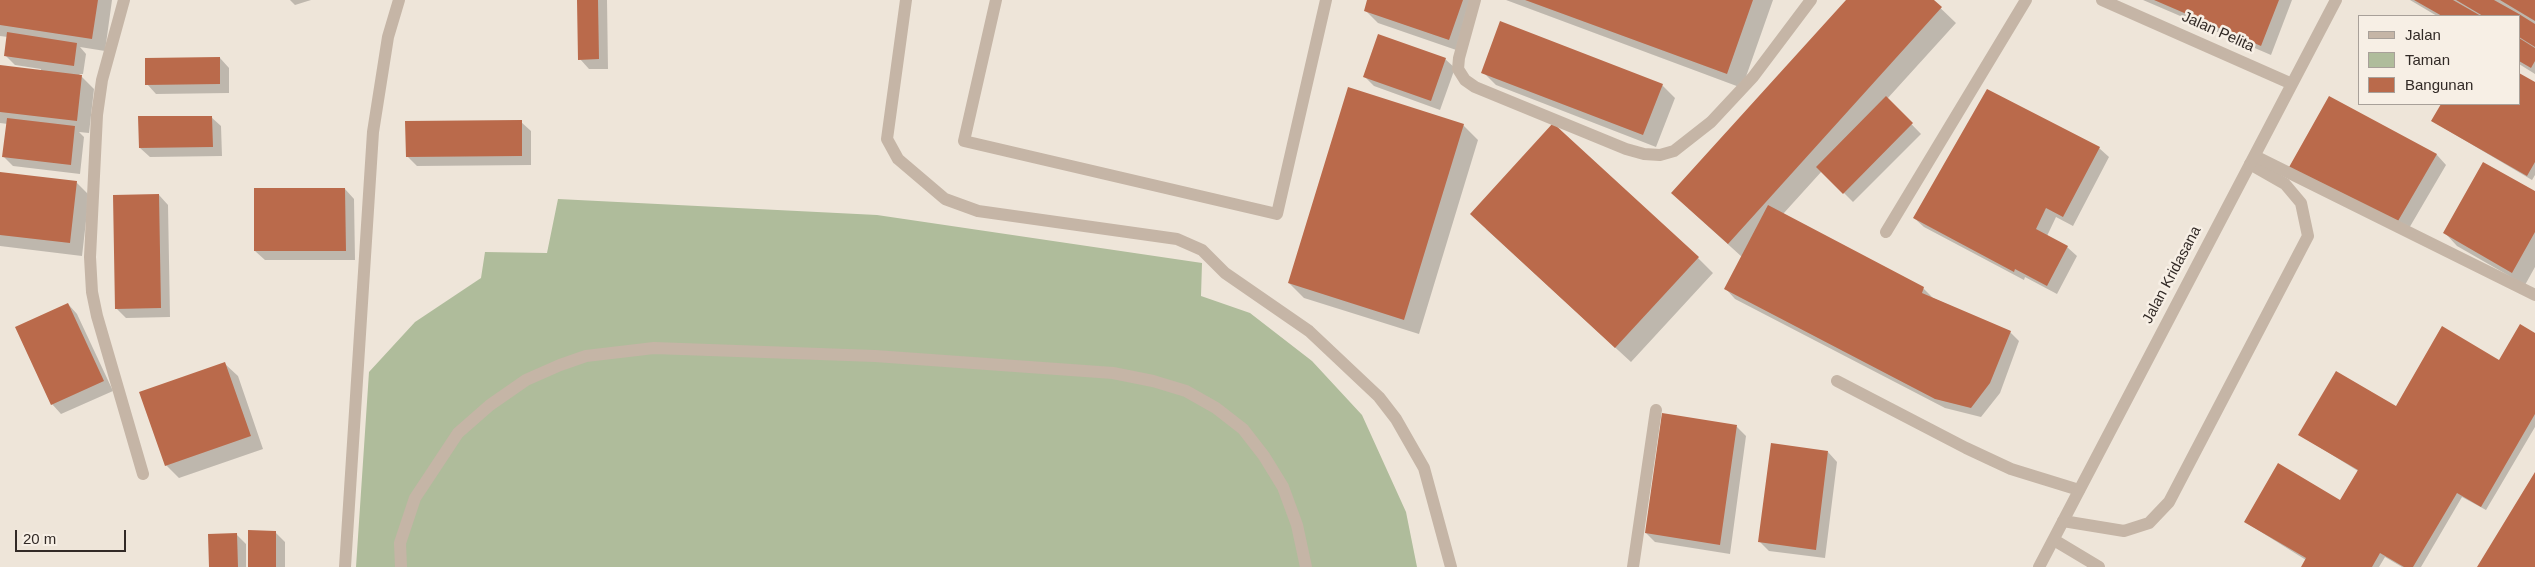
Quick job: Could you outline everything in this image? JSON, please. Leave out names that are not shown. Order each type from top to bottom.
[{"type":"street","points":[[124,0],[102,80],[97,115],[90,257],[92,292],[97,316],[143,474]]},
{"type":"street","points":[[345,567],[373,132],[388,37],[399,0]]},
{"type":"street","points":[[906,0],[887,139],[898,159],[945,199],[978,211],[1177,239],[1202,250],[1225,273],[1309,332],[1360,377],[1379,397],[1396,419],[1424,468],[1451,567]]},
{"type":"street","points":[[996,0],[964,141],[1277,214],[1326,0]]},
{"type":"street","points":[[1475,0],[1459,58],[1458,69],[1465,80],[1475,87],[1626,149],[1644,154],[1660,155],[1674,151],[1711,122],[1753,77],[1810,0]]},
{"type":"street","points":[[1886,232],[2026,0]]},
{"type":"street","name":"Jalan Pelita","points":[[2102,0],[2292,84]]},
{"type":"street","name":"Jalan Kridasana","points":[[2039,567],[2336,0]]},
{"type":"street","points":[[2252,160],[2535,295]]},
{"type":"street","points":[[2063,521],[2124,531],[2149,523],[2169,502],[2308,236],[2300,204],[2285,184],[2252,160]]},
{"type":"street","points":[[401,567],[400,543],[415,498],[434,465],[458,433],[490,405],[526,380],[586,356],[654,348],[875,356],[1113,373],[1153,381],[1186,391],[1216,408],[1243,429],[1264,456],[1283,487],[1297,526],[1306,567]]},
{"type":"street","points":[[1836,381],[2011,469],[2078,490]]},
{"type":"street","points":[[1633,567],[1656,410]]},
{"type":"street","points":[[2054,540],[2099,567]]},
{"type":"green space","points":[[558,199],[877,215],[1202,263],[1201,296],[1250,313],[1312,361],[1362,415],[1406,512],[1417,567],[356,567],[369,372],[415,322],[481,278],[485,252],[547,253]]},
{"type":"building","points":[[0,0],[98,0],[92,39],[0,25]]},
{"type":"building","points":[[577,0],[598,0],[599,59],[578,60]]},
{"type":"building","points":[[1367,0],[1463,0],[1449,40],[1364,11]]},
{"type":"building","points":[[1525,0],[1753,0],[1727,74]]},
{"type":"building","points":[[1846,0],[1934,0],[1942,7],[1728,244],[1671,193]]},
{"type":"building","points":[[2154,0],[2279,0],[2261,46]]},
{"type":"building","points":[[2414,0],[2453,0],[2479,15],[2440,15]]},
{"type":"building","points":[[2456,0],[2494,0],[2519,14],[2535,24],[2535,47],[2520,38],[2520,15],[2481,15]]},
{"type":"building","points":[[2500,0],[2535,0],[2535,21]]},
{"type":"building","points":[[1500,21],[1663,84],[1643,135],[1481,73]]},
{"type":"building","points":[[7,32],[77,43],[74,66],[4,56]]},
{"type":"building","points":[[1378,34],[1446,58],[1431,101],[1363,77]]},
{"type":"building","points":[[2520,39],[2535,48],[2535,61],[2531,68],[2520,62]]},
{"type":"building","points":[[220,57],[220,84],[145,85],[145,58]]},
{"type":"building","points":[[0,65],[82,75],[77,121],[0,112]]},
{"type":"building","points":[[2520,74],[2535,82],[2535,162],[2527,176],[2431,121],[2440,105],[2520,105]]},
{"type":"building","points":[[1348,87],[1464,124],[1404,320],[1288,283]]},
{"type":"building","points":[[1987,89],[2100,147],[2063,217],[2046,208],[2036,229],[2068,246],[2047,286],[2015,269],[2014,272],[1913,218]]},
{"type":"building","points":[[1886,96],[1913,123],[1843,194],[1816,167]]},
{"type":"building","points":[[2329,96],[2437,154],[2398,221],[2288,169]]},
{"type":"building","points":[[138,116],[212,116],[213,147],[139,148]]},
{"type":"building","points":[[7,118],[75,126],[71,165],[2,157]]},
{"type":"building","points":[[522,120],[522,156],[406,157],[405,121]]},
{"type":"building","points":[[1553,123],[1699,257],[1615,348],[1470,214]]},
{"type":"building","points":[[2483,162],[2535,191],[2535,232],[2512,273],[2443,233]]},
{"type":"building","points":[[0,172],[77,181],[70,243],[0,235]]},
{"type":"building","points":[[254,188],[345,188],[346,251],[254,251]]},
{"type":"building","points":[[159,194],[161,308],[115,309],[113,195]]},
{"type":"building","points":[[1768,205],[1924,287],[1922,293],[2011,331],[1990,383],[1971,408],[1935,399],[1724,289]]},
{"type":"building","points":[[68,303],[104,381],[51,405],[15,327]]},
{"type":"building","points":[[2520,324],[2535,333],[2535,414],[2481,507],[2457,493],[2413,567],[2404,567],[2380,553],[2372,567],[2301,567],[2306,558],[2244,522],[2278,463],[2340,500],[2358,470],[2298,435],[2336,371],[2396,406],[2442,326],[2499,360]]},
{"type":"building","points":[[225,362],[251,436],[165,466],[139,392]]},
{"type":"building","points":[[1662,413],[1737,425],[1720,545],[1645,533]]},
{"type":"building","points":[[1771,443],[1828,451],[1816,550],[1758,542]]},
{"type":"building","points":[[2535,472],[2535,567],[2477,567]]},
{"type":"building","points":[[248,530],[276,531],[276,567],[248,567]]},
{"type":"building","points":[[237,533],[238,567],[209,567],[208,534]]}]
